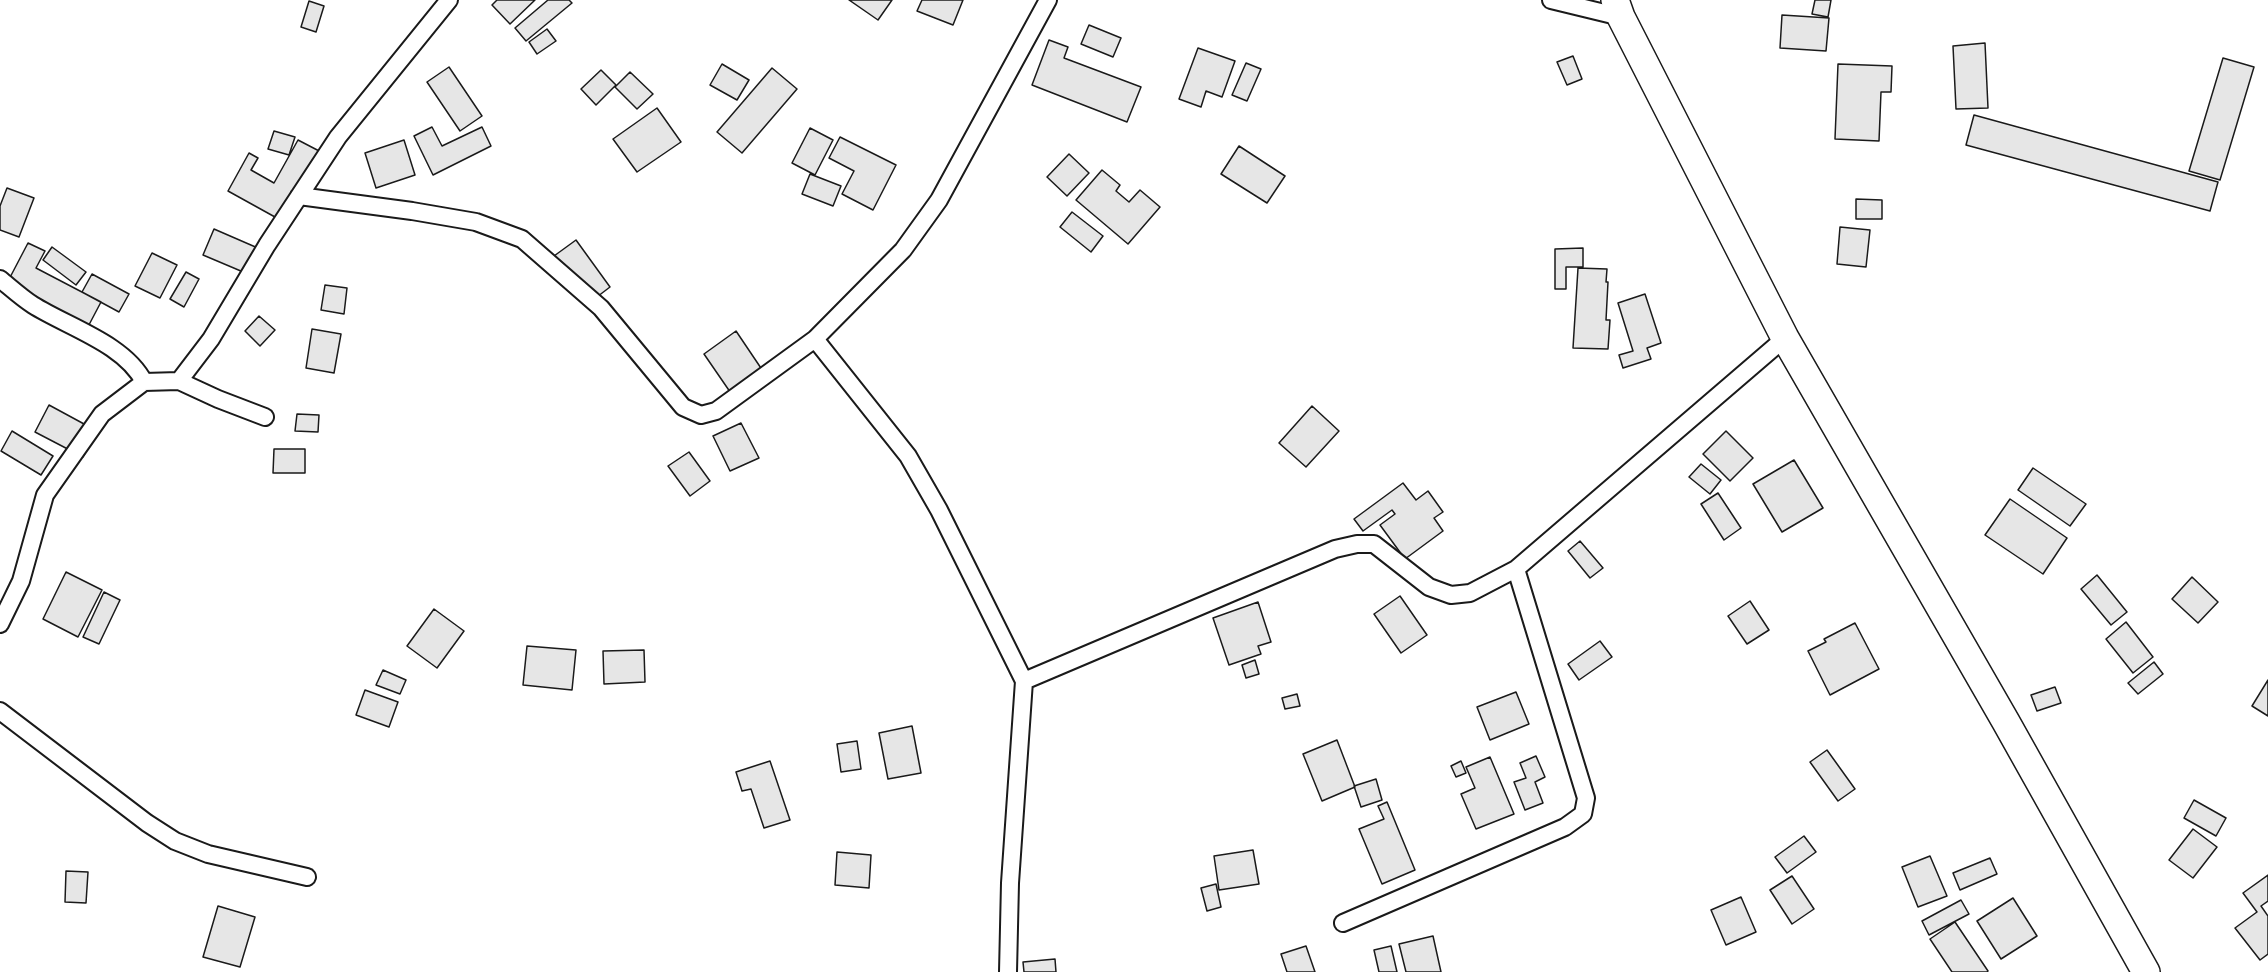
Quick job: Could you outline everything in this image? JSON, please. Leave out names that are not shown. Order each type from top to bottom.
[{"type":"main road","points":[[1618,8],[1785,338],[2006,722],[2146,972]]},
{"type":"street","points":[[179,381],[211,339],[338,136],[449,0]]},
{"type":"street","points":[[299,196],[476,222],[522,239],[601,308],[683,407],[701,415],[716,411],[815,339],[903,250],[939,200],[1048,0]]},
{"type":"street","points":[[1551,0],[1618,8]]},
{"type":"street","points":[[0,279],[33,305],[115,350],[139,370],[144,382]]},
{"type":"street","points":[[1024,681],[1335,549],[1357,544],[1374,544],[1428,587],[1451,595],[1470,593],[1516,569],[1785,338]]},
{"type":"street","points":[[815,339],[908,456],[939,510],[1024,681],[1010,883],[1008,972]]},
{"type":"street","points":[[0,624],[21,581],[45,495],[102,414],[144,382],[179,381],[266,417]]},
{"type":"street","points":[[1344,923],[1565,827],[1583,814],[1586,798],[1516,569]]},
{"type":"street","points":[[0,711],[147,823],[175,841],[208,854],[307,877]]},
{"type":"building","points":[[497,0],[535,0],[510,24],[492,5]]},
{"type":"building","points":[[548,0],[569,0],[572,3],[526,41],[515,28]]},
{"type":"building","points":[[849,0],[892,0],[878,20]]},
{"type":"building","points":[[922,0],[963,0],[953,25],[917,11]]},
{"type":"building","points":[[1815,0],[1831,0],[1828,17],[1812,14]]},
{"type":"building","points":[[309,1],[324,6],[316,32],[301,27]]},
{"type":"building","points":[[1782,15],[1829,18],[1826,51],[1780,48]]},
{"type":"building","points":[[1089,25],[1121,38],[1113,57],[1081,44]]},
{"type":"building","points":[[547,29],[556,41],[537,54],[529,42]]},
{"type":"building","points":[[1049,40],[1068,47],[1064,58],[1141,87],[1127,122],[1032,85]]},
{"type":"building","points":[[1985,43],[1988,108],[1956,109],[1953,46]]},
{"type":"building","points":[[1198,48],[1235,61],[1222,97],[1206,91],[1201,107],[1179,99]]},
{"type":"building","points":[[1573,56],[1582,79],[1567,85],[1557,62]]},
{"type":"building","points":[[2223,58],[2254,67],[2220,180],[2189,171]]},
{"type":"building","points":[[1246,63],[1261,69],[1247,101],[1232,95]]},
{"type":"building","points":[[722,64],[749,80],[737,100],[710,85]]},
{"type":"building","points":[[1838,64],[1892,66],[1891,92],[1881,92],[1879,141],[1835,139]]},
{"type":"building","points":[[449,67],[482,116],[460,131],[427,82]]},
{"type":"building","points":[[772,68],[797,89],[742,153],[717,132]]},
{"type":"building","points":[[601,70],[616,85],[596,105],[581,89]]},
{"type":"building","points":[[630,72],[653,94],[637,109],[615,87]]},
{"type":"building","points":[[657,108],[681,142],[637,172],[613,139]]},
{"type":"building","points":[[1974,115],[2218,182],[2210,211],[1966,145]]},
{"type":"building","points":[[432,127],[442,146],[482,127],[491,146],[433,175],[414,136]]},
{"type":"building","points":[[810,128],[833,140],[815,175],[792,163]]},
{"type":"building","points":[[274,131],[295,137],[289,155],[268,149]]},
{"type":"building","points":[[840,137],[896,165],[873,210],[842,194],[854,171],[829,158]]},
{"type":"building","points":[[298,140],[323,153],[284,222],[228,191],[249,153],[258,158],[251,170],[274,183]]},
{"type":"building","points":[[404,140],[415,175],[376,188],[365,153]]},
{"type":"building","points":[[1239,146],[1285,176],[1267,203],[1221,174]]},
{"type":"building","points":[[1069,154],[1089,173],[1067,196],[1047,177]]},
{"type":"building","points":[[1102,170],[1120,185],[1116,191],[1129,202],[1140,190],[1160,207],[1128,244],[1076,200]]},
{"type":"building","points":[[810,174],[841,186],[833,206],[802,194]]},
{"type":"building","points":[[7,188],[34,198],[19,237],[0,230],[0,206]]},
{"type":"building","points":[[1856,199],[1882,200],[1882,219],[1856,219]]},
{"type":"building","points":[[1072,212],[1103,236],[1091,252],[1060,227]]},
{"type":"building","points":[[1840,227],[1870,230],[1866,267],[1837,264]]},
{"type":"building","points":[[214,229],[267,252],[255,277],[203,255]]},
{"type":"building","points":[[576,240],[610,287],[589,303],[554,256]]},
{"type":"building","points":[[28,243],[45,251],[36,268],[101,302],[81,340],[60,329],[6,285]]},
{"type":"building","points":[[52,247],[86,272],[76,285],[43,260]]},
{"type":"building","points":[[1583,248],[1583,267],[1566,267],[1566,289],[1555,289],[1555,249]]},
{"type":"building","points":[[152,253],[177,265],[160,298],[135,286]]},
{"type":"building","points":[[1578,268],[1607,269],[1606,320],[1610,320],[1608,349],[1573,348]]},
{"type":"building","points":[[186,272],[199,279],[184,307],[170,299]]},
{"type":"building","points":[[92,274],[129,294],[119,312],[82,292]]},
{"type":"building","points":[[325,285],[347,288],[344,314],[321,310]]},
{"type":"building","points":[[1645,294],[1661,343],[1647,348],[1651,359],[1623,368],[1619,355],[1633,351],[1618,303]]},
{"type":"building","points":[[259,316],[275,330],[260,346],[245,331]]},
{"type":"building","points":[[312,329],[341,334],[334,373],[306,368]]},
{"type":"building","points":[[736,331],[769,380],[737,402],[704,354]]},
{"type":"building","points":[[49,405],[97,431],[83,457],[35,432]]},
{"type":"building","points":[[1312,406],[1339,431],[1306,467],[1279,443]]},
{"type":"building","points":[[297,414],[319,415],[318,432],[295,431]]},
{"type":"building","points":[[741,423],[759,458],[730,471],[713,436]]},
{"type":"building","points":[[12,431],[53,456],[41,475],[1,451]]},
{"type":"building","points":[[1726,431],[1753,458],[1730,481],[1703,454]]},
{"type":"building","points":[[274,449],[305,449],[305,473],[273,473]]},
{"type":"building","points":[[689,452],[710,481],[690,496],[668,466]]},
{"type":"building","points":[[1794,460],[1823,508],[1782,532],[1753,484]]},
{"type":"building","points":[[1701,464],[1721,480],[1710,494],[1689,477]]},
{"type":"building","points":[[2033,468],[2086,504],[2070,526],[2018,490]]},
{"type":"building","points":[[1403,483],[1416,500],[1428,491],[1443,512],[1434,518],[1443,531],[1405,559],[1380,525],[1395,514],[1392,510],[1363,531],[1354,519]]},
{"type":"building","points":[[1718,493],[1741,528],[1724,540],[1701,504]]},
{"type":"building","points":[[2010,499],[2067,538],[2043,574],[1985,535]]},
{"type":"building","points":[[1580,541],[1603,568],[1590,578],[1568,551]]},
{"type":"building","points":[[66,572],[102,590],[78,637],[43,619]]},
{"type":"building","points":[[2097,575],[2127,612],[2111,625],[2081,589]]},
{"type":"building","points":[[2192,577],[2218,602],[2198,623],[2172,599]]},
{"type":"building","points":[[104,592],[120,600],[99,644],[83,637]]},
{"type":"building","points":[[1400,596],[1427,635],[1401,653],[1374,614]]},
{"type":"building","points":[[1750,601],[1769,630],[1747,644],[1728,616]]},
{"type":"building","points":[[1258,602],[1271,642],[1258,646],[1261,654],[1229,665],[1213,618]]},
{"type":"building","points":[[434,609],[464,631],[437,668],[407,646]]},
{"type":"building","points":[[2126,622],[2153,657],[2133,673],[2106,639]]},
{"type":"building","points":[[1855,623],[1879,669],[1830,695],[1808,651],[1826,642],[1824,639]]},
{"type":"building","points":[[1600,641],[1612,657],[1579,680],[1568,664]]},
{"type":"building","points":[[527,646],[576,650],[572,690],[523,685]]},
{"type":"building","points":[[644,650],[645,682],[604,684],[603,651]]},
{"type":"building","points":[[1255,660],[1259,674],[1246,678],[1242,665]]},
{"type":"building","points":[[2154,662],[2163,674],[2138,694],[2128,683]]},
{"type":"building","points":[[383,670],[406,680],[400,694],[376,685]]},
{"type":"building","points":[[2268,680],[2268,716],[2252,706]]},
{"type":"building","points":[[2055,687],[2061,703],[2037,711],[2031,695]]},
{"type":"building","points":[[365,690],[398,702],[389,727],[356,715]]},
{"type":"building","points":[[1516,692],[1529,724],[1490,740],[1477,707]]},
{"type":"building","points":[[1297,694],[1300,706],[1285,709],[1282,698]]},
{"type":"building","points":[[912,726],[921,773],[888,779],[879,733]]},
{"type":"building","points":[[1337,740],[1355,787],[1322,801],[1303,754]]},
{"type":"building","points":[[857,741],[861,769],[841,772],[837,744]]},
{"type":"building","points":[[1827,750],[1855,789],[1838,801],[1810,762]]},
{"type":"building","points":[[1536,756],[1545,777],[1535,782],[1543,803],[1525,810],[1514,782],[1526,778],[1520,763]]},
{"type":"building","points":[[1490,757],[1514,814],[1476,829],[1461,794],[1475,788],[1466,767]]},
{"type":"building","points":[[770,761],[790,820],[764,828],[751,789],[742,791],[736,772]]},
{"type":"building","points":[[1461,761],[1466,773],[1456,777],[1451,766]]},
{"type":"building","points":[[1376,779],[1382,800],[1361,807],[1354,786]]},
{"type":"building","points":[[2194,800],[2226,818],[2216,836],[2184,818]]},
{"type":"building","points":[[1387,802],[1415,870],[1382,884],[1359,829],[1384,819],[1378,806]]},
{"type":"building","points":[[2193,829],[2217,847],[2193,878],[2169,860]]},
{"type":"building","points":[[1804,836],[1816,852],[1787,873],[1775,857]]},
{"type":"building","points":[[1253,850],[1259,884],[1219,890],[1214,856]]},
{"type":"building","points":[[837,852],[871,855],[869,888],[835,885]]},
{"type":"building","points":[[1930,856],[1947,896],[1918,907],[1902,867]]},
{"type":"building","points":[[1990,858],[1997,874],[1960,890],[1953,873]]},
{"type":"building","points":[[66,871],[88,872],[86,903],[65,902]]},
{"type":"building","points":[[2268,875],[2268,901],[2261,906],[2268,916],[2268,954],[2260,960],[2235,928],[2257,912],[2243,893]]},
{"type":"building","points":[[1792,876],[1814,909],[1792,924],[1770,890]]},
{"type":"building","points":[[1216,884],[1221,907],[1207,911],[1201,888]]},
{"type":"building","points":[[1741,897],[1756,932],[1726,945],[1711,910]]},
{"type":"building","points":[[2013,898],[2037,936],[2001,959],[1977,921]]},
{"type":"building","points":[[1961,900],[1969,914],[1929,935],[1922,921]]},
{"type":"building","points":[[218,906],[255,917],[240,967],[203,957]]},
{"type":"building","points":[[1955,922],[1987,972],[1952,972],[1930,939]]},
{"type":"building","points":[[1433,936],[1441,972],[1406,972],[1399,944]]},
{"type":"building","points":[[1306,946],[1315,972],[1287,972],[1281,954]]},
{"type":"building","points":[[1391,946],[1397,972],[1379,972],[1374,950]]},
{"type":"building","points":[[1055,959],[1056,972],[1024,972],[1023,962]]}]
